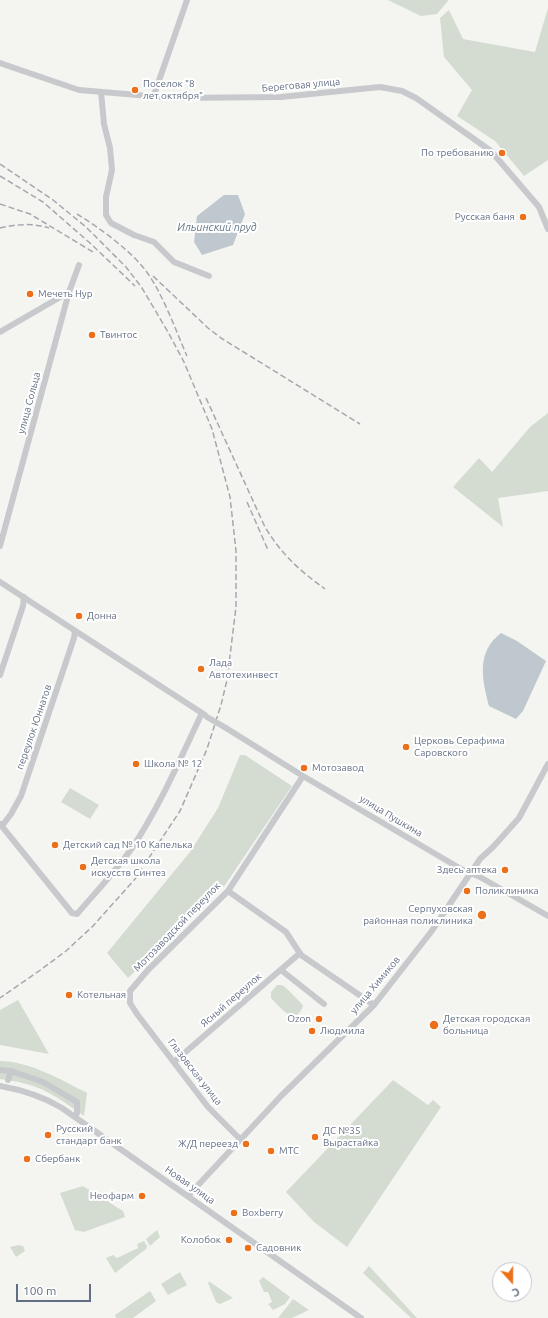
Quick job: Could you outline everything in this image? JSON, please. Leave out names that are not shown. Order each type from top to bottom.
[{"type":"street","points":[[154,96],[187,0]]},
{"type":"street","name":"Береговая улица","points":[[0,63],[79,90],[173,98],[281,97],[380,87],[402,91],[416,98],[492,151],[539,207],[548,229]]},
{"type":"street","points":[[100,92],[104,124],[110,148],[112,170],[106,197],[106,215],[111,223],[134,235],[154,242],[174,262],[209,276]]},
{"type":"street","name":"улица Сольца","points":[[0,546],[69,292],[79,265]]},
{"type":"street","points":[[0,332],[69,292]]},
{"type":"street","points":[[0,582],[204,715],[140,836],[131,850],[77,914],[72,913],[1,825]]},
{"type":"street","points":[[0,675],[23,606],[24,598]]},
{"type":"street","name":"переулок Юннатов","points":[[1,825],[11,814],[21,796],[74,638],[75,631]]},
{"type":"street","name":"улица Пушкина","points":[[204,715],[460,869],[480,877],[548,916]]},
{"type":"street","name":"улица Химиков","points":[[188,1196],[240,1139],[374,1005],[431,932],[480,859],[519,818],[548,764]]},
{"type":"street","name":"Мотозаводской переулок","points":[[137,1014],[130,1003],[130,991],[148,970],[228,891],[304,776]]},
{"type":"street","points":[[228,891],[286,932],[301,955],[374,1005]]},
{"type":"street","name":"Ясный переулок","points":[[174,1062],[300,953]]},
{"type":"street","points":[[281,970],[324,1004]]},
{"type":"street","name":"Глазовская улица","points":[[137,1014],[208,1107],[240,1139]]},
{"type":"street","points":[[0,1070],[11,1071],[43,1082],[77,1102],[77,1113]]},
{"type":"street","points":[[8,1080],[11,1071]]},
{"type":"street","name":"Новая улица","points":[[0,1086],[33,1093],[52,1102],[84,1122],[361,1318]]},
{"type":"shaded area","points":[[388,0],[448,1],[437,14],[421,16]]},
{"type":"shaded area","points":[[548,8],[548,160],[524,176],[495,141],[457,116],[472,90],[444,57],[440,18],[449,10],[463,39],[535,52]]},
{"type":"shaded area","points":[[548,413],[548,491],[498,498],[503,527],[453,487],[479,458],[492,472],[530,427]]},
{"type":"shaded area","points":[[240,755],[245,755],[292,786],[225,885],[128,978],[107,953],[190,852],[218,808]]},
{"type":"shaded area","points":[[70,788],[99,805],[90,819],[61,802]]},
{"type":"shaded area","points":[[277,985],[284,986],[303,1006],[300,1012],[296,1015],[292,1016],[287,1014],[271,998],[271,992]]},
{"type":"shaded area","points":[[18,1000],[49,1054],[0,1045],[0,1010]]},
{"type":"shaded area","points":[[0,1061],[23,1064],[45,1072],[87,1093],[84,1116],[35,1086],[0,1079]]},
{"type":"shaded area","points":[[393,1080],[428,1105],[433,1100],[441,1107],[347,1247],[314,1222],[286,1192]]},
{"type":"shaded area","points":[[83,1186],[123,1211],[125,1217],[84,1232],[75,1230],[60,1193]]},
{"type":"shaded area","points":[[157,1230],[160,1237],[150,1246],[146,1239]]},
{"type":"shaded area","points":[[144,1241],[147,1246],[146,1249],[115,1273],[106,1258],[113,1255],[117,1258],[138,1248],[137,1244]]},
{"type":"shaded area","points":[[18,1245],[23,1246],[25,1251],[16,1257],[10,1247]]},
{"type":"shaded area","points":[[369,1266],[417,1318],[411,1318],[363,1273]]},
{"type":"shaded area","points":[[180,1272],[187,1285],[168,1295],[161,1284]]},
{"type":"shaded area","points":[[263,1277],[290,1297],[285,1304],[273,1310],[268,1304],[272,1302],[268,1292],[264,1292],[259,1281]]},
{"type":"shaded area","points":[[210,1281],[233,1298],[220,1304],[216,1302],[208,1283]]},
{"type":"shaded area","points":[[150,1291],[156,1301],[133,1318],[116,1318],[115,1315]]},
{"type":"shaded area","points":[[293,1299],[309,1310],[292,1318],[278,1318]]},
{"type":"water","name":"Ильинский пруд","points":[[224,195],[238,195],[245,214],[233,245],[202,255],[194,242],[197,216]]},
{"type":"water","points":[[501,633],[517,641],[546,661],[523,711],[516,719],[489,706],[484,686],[484,657],[493,640]]},
{"type":"railway","points":[[0,164],[53,200],[86,227],[126,267],[142,288],[184,362],[212,429],[230,497],[236,551],[236,607],[227,680],[207,749],[180,811],[135,879],[93,926],[66,951],[0,998]]},
{"type":"railway","points":[[0,176],[43,202],[90,243],[135,286]]},
{"type":"railway","points":[[0,204],[30,214],[93,252]]},
{"type":"railway","points":[[77,214],[94,225],[128,252],[149,275],[161,297],[187,356]]},
{"type":"railway","points":[[0,228],[25,225],[37,225],[49,228]]},
{"type":"railway","points":[[153,276],[208,328],[221,338],[360,424]]},
{"type":"railway","points":[[206,398],[271,537],[292,561],[325,589]]},
{"type":"railway","points":[[247,502],[268,550]]},
{"type":"place","name":"Поселок \"8 лет октября\"","points":[[135,90]]},
{"type":"place","name":"По требованию","points":[[502,153]]},
{"type":"place","name":"Русская баня","points":[[523,217]]},
{"type":"place","name":"Мечеть Нур","points":[[30,294]]},
{"type":"place","name":"Твинтос","points":[[92,335]]},
{"type":"place","name":"Донна","points":[[79,616]]},
{"type":"place","name":"Лада Автотехинвест","points":[[201,669]]},
{"type":"place","name":"Церковь Серафима Саровского","points":[[406,747]]},
{"type":"place","name":"Школа № 12","points":[[136,764]]},
{"type":"place","name":"Мотозавод","points":[[304,768]]},
{"type":"place","name":"Детский сад № 10 Капелька","points":[[55,845]]},
{"type":"place","name":"Детская школа искусств Синтез","points":[[83,867]]},
{"type":"place","name":"Здесь аптека","points":[[505,870]]},
{"type":"place","name":"Поликлиника","points":[[467,891]]},
{"type":"place","name":"Серпуховская районная поликлиника","points":[[482,915]]},
{"type":"place","name":"Котельная","points":[[69,995]]},
{"type":"place","name":"Ozon","points":[[319,1019]]},
{"type":"place","name":"Детская городская больница","points":[[434,1025]]},
{"type":"place","name":"Людмила","points":[[312,1031]]},
{"type":"place","name":"Русский стандарт банк","points":[[48,1135]]},
{"type":"place","name":"ДС №35 Вырастайка","points":[[315,1137]]},
{"type":"place","name":"Ж/Д переезд","points":[[246,1144]]},
{"type":"place","name":"МТС","points":[[271,1151]]},
{"type":"place","name":"Сбербанк","points":[[27,1159]]},
{"type":"place","name":"Неофарм","points":[[142,1196]]},
{"type":"place","name":"Boxberry","points":[[234,1213]]},
{"type":"place","name":"Колобок","points":[[229,1240]]},
{"type":"place","name":"Садовник","points":[[248,1248]]}]
